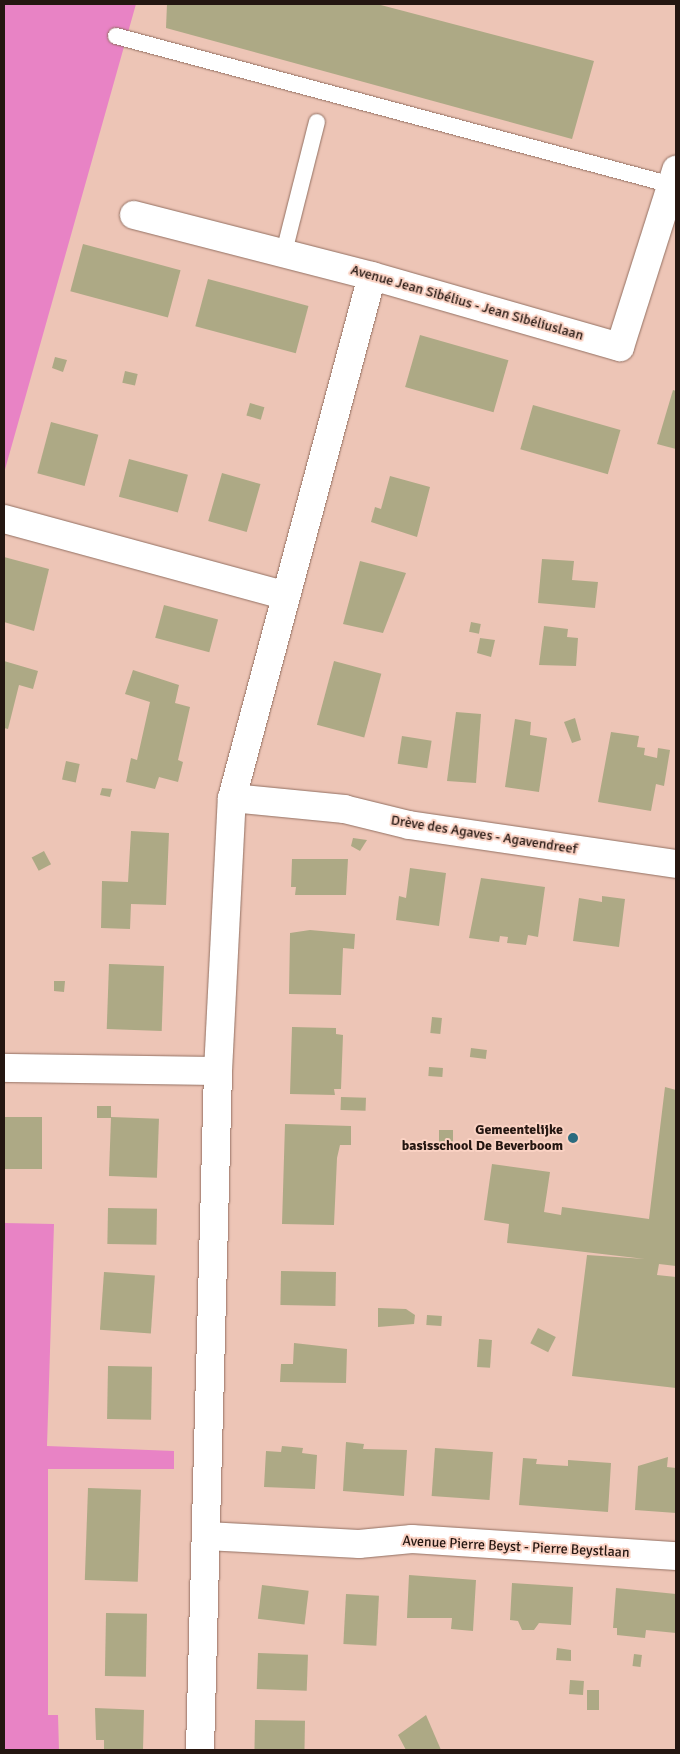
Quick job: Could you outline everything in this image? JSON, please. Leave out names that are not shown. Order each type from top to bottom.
[{"type":"street","name":"Avenue Jean Sibélius - Jean Sibéliuslaan","points":[[134,216],[284,252],[620,347],[674,178]]},
{"type":"street","points":[[200,1750],[218,1071],[232,798],[283,595],[372,276]]},
{"type":"street","points":[[4,519],[283,595]]},
{"type":"street","name":"Drève des Agaves - Agavendreef","points":[[232,798],[344,809],[409,825],[676,864]]},
{"type":"street","points":[[4,1068],[218,1071]]},
{"type":"street","name":"Avenue Pierre Beyst - Pierre Beystlaan","points":[[206,1536],[359,1544],[412,1539],[676,1556]]},
{"type":"lane","points":[[116,36],[674,178]]},
{"type":"lane","points":[[284,252],[317,122]]},
{"type":"shaded area","points":[[4,4],[136,4],[4,473]]},
{"type":"shaded area","points":[[4,1223],[54,1224],[47,1446],[174,1451],[174,1469],[48,1469],[48,1715],[58,1715],[59,1750],[4,1750]]},
{"type":"building","points":[[167,4],[377,4],[594,61],[572,139],[166,28]]},
{"type":"building","points":[[83,244],[181,270],[168,317],[70,291]]},
{"type":"building","points":[[208,279],[308,306],[296,353],[195,326]]},
{"type":"building","points":[[420,335],[508,360],[494,412],[405,387]]},
{"type":"building","points":[[55,357],[67,360],[63,372],[52,368]]},
{"type":"building","points":[[125,371],[138,374],[135,386],[122,383]]},
{"type":"building","points":[[673,390],[676,391],[676,449],[657,444]]},
{"type":"building","points":[[250,403],[264,407],[261,420],[246,415]]},
{"type":"building","points":[[533,405],[620,430],[608,474],[520,449]]},
{"type":"building","points":[[51,422],[98,435],[85,486],[37,473]]},
{"type":"building","points":[[129,459],[188,475],[178,512],[119,497]]},
{"type":"building","points":[[222,473],[260,484],[247,532],[208,521]]},
{"type":"building","points":[[390,476],[430,487],[417,537],[371,522],[375,507],[381,509]]},
{"type":"building","points":[[4,557],[49,569],[34,631],[4,622]]},
{"type":"building","points":[[542,559],[574,561],[572,580],[598,582],[595,608],[538,603]]},
{"type":"building","points":[[360,561],[406,573],[383,633],[343,624]]},
{"type":"building","points":[[164,605],[218,619],[209,652],[155,638]]},
{"type":"building","points":[[471,622],[481,624],[479,634],[469,632]]},
{"type":"building","points":[[544,626],[568,629],[567,637],[578,638],[576,666],[539,665]]},
{"type":"building","points":[[480,638],[495,640],[491,657],[477,653]]},
{"type":"building","points":[[4,661],[38,671],[33,689],[19,685],[8,729],[4,728]]},
{"type":"building","points":[[334,661],[381,674],[364,737],[317,725]]},
{"type":"building","points":[[133,670],[179,685],[175,703],[190,707],[178,760],[183,762],[178,782],[159,777],[155,789],[126,782],[131,758],[137,760],[150,702],[125,694]]},
{"type":"building","points":[[456,712],[481,714],[476,783],[447,781]]},
{"type":"building","points":[[575,718],[581,740],[572,743],[564,722]]},
{"type":"building","points":[[515,719],[531,722],[530,735],[547,738],[539,792],[505,787]]},
{"type":"building","points":[[611,732],[639,736],[637,747],[645,748],[644,755],[657,758],[658,748],[670,750],[664,786],[656,784],[651,811],[598,802]]},
{"type":"building","points":[[402,736],[432,741],[427,768],[398,764]]},
{"type":"building","points":[[66,761],[80,764],[76,782],[62,780]]},
{"type":"building","points":[[102,788],[112,789],[110,797],[100,795]]},
{"type":"building","points":[[131,831],[169,833],[166,905],[131,904],[130,929],[101,928],[102,881],[128,882]]},
{"type":"building","points":[[353,838],[367,840],[360,851],[351,846]]},
{"type":"building","points":[[44,851],[51,864],[39,871],[32,858]]},
{"type":"building","points":[[292,859],[348,859],[346,895],[295,895],[296,887],[291,887]]},
{"type":"building","points":[[410,868],[446,873],[439,926],[396,920],[399,896],[406,898]]},
{"type":"building","points":[[481,878],[545,887],[538,937],[528,935],[526,945],[507,943],[508,937],[500,936],[499,942],[469,938]]},
{"type":"building","points":[[602,896],[625,899],[619,947],[573,941],[579,898],[602,902]]},
{"type":"building","points":[[310,930],[355,934],[354,949],[343,948],[341,995],[289,994],[290,933]]},
{"type":"building","points":[[109,964],[164,966],[162,1031],[107,1029]]},
{"type":"building","points":[[54,981],[65,981],[64,992],[54,991]]},
{"type":"building","points":[[432,1017],[442,1018],[440,1034],[430,1033]]},
{"type":"building","points":[[292,1027],[336,1028],[336,1034],[343,1035],[341,1089],[334,1089],[335,1095],[290,1094]]},
{"type":"building","points":[[471,1048],[487,1050],[486,1059],[470,1057]]},
{"type":"building","points":[[429,1067],[443,1068],[442,1077],[428,1076]]},
{"type":"building","points":[[665,1087],[676,1090],[676,1266],[659,1264],[657,1275],[676,1277],[676,1388],[572,1376],[587,1255],[645,1259],[507,1243],[509,1224],[484,1220],[492,1164],[550,1172],[544,1212],[561,1215],[562,1207],[649,1219]]},
{"type":"building","points":[[341,1097],[366,1098],[366,1111],[341,1110]]},
{"type":"building","points":[[97,1106],[111,1106],[111,1118],[97,1118]]},
{"type":"building","points":[[5,1117],[42,1117],[42,1169],[5,1169]]},
{"type":"building","points":[[111,1117],[159,1119],[157,1178],[109,1176]]},
{"type":"building","points":[[285,1124],[351,1126],[351,1145],[340,1145],[337,1158],[334,1225],[282,1224]]},
{"type":"building","points":[[439,1130],[453,1130],[453,1147],[439,1147]]},
{"type":"building","points":[[108,1208],[157,1209],[156,1245],[107,1244]]},
{"type":"building","points":[[281,1271],[336,1272],[335,1306],[280,1305]]},
{"type":"building","points":[[104,1272],[155,1276],[151,1333],[100,1330]]},
{"type":"building","points":[[378,1308],[406,1309],[415,1315],[414,1324],[378,1327]]},
{"type":"building","points":[[427,1315],[442,1316],[441,1326],[426,1325]]},
{"type":"building","points":[[538,1328],[556,1337],[548,1352],[530,1343]]},
{"type":"building","points":[[479,1339],[492,1340],[490,1368],[477,1367]]},
{"type":"building","points":[[294,1343],[347,1349],[346,1383],[280,1382],[281,1364],[293,1364]]},
{"type":"building","points":[[108,1366],[152,1367],[151,1420],[107,1419]]},
{"type":"building","points":[[346,1442],[364,1444],[363,1449],[407,1450],[404,1496],[343,1491]]},
{"type":"building","points":[[282,1446],[303,1448],[302,1453],[317,1455],[315,1489],[264,1487],[266,1451],[281,1452]]},
{"type":"building","points":[[435,1448],[493,1452],[490,1500],[432,1496]]},
{"type":"building","points":[[668,1457],[667,1467],[676,1468],[676,1513],[635,1510],[638,1466]]},
{"type":"building","points":[[523,1458],[537,1459],[536,1464],[568,1466],[568,1460],[611,1463],[608,1512],[519,1505]]},
{"type":"building","points":[[88,1488],[141,1490],[138,1582],[85,1580]]},
{"type":"building","points":[[409,1575],[476,1580],[473,1631],[451,1629],[452,1618],[407,1618]]},
{"type":"building","points":[[512,1583],[573,1587],[571,1625],[539,1623],[534,1630],[522,1630],[518,1621],[510,1620]]},
{"type":"building","points":[[262,1585],[309,1591],[305,1624],[258,1619]]},
{"type":"building","points":[[616,1588],[676,1594],[676,1633],[646,1630],[645,1638],[617,1635],[617,1628],[613,1628]]},
{"type":"building","points":[[346,1594],[379,1596],[376,1646],[343,1644]]},
{"type":"building","points":[[106,1613],[147,1614],[146,1677],[105,1676]]},
{"type":"building","points":[[557,1648],[571,1650],[571,1661],[556,1660]]},
{"type":"building","points":[[258,1653],[308,1655],[307,1691],[257,1689]]},
{"type":"building","points":[[634,1654],[642,1655],[640,1667],[633,1666]]},
{"type":"building","points":[[570,1680],[584,1681],[583,1695],[569,1694]]},
{"type":"building","points":[[587,1690],[599,1690],[599,1710],[587,1710]]},
{"type":"building","points":[[95,1708],[144,1710],[143,1750],[104,1750],[104,1740],[96,1740]]},
{"type":"building","points":[[426,1715],[441,1750],[406,1750],[398,1735]]},
{"type":"building","points":[[255,1720],[305,1721],[304,1750],[254,1750]]},
{"type":"place","name":"Gemeentelijke basisschool De Beverboom","points":[[573,1138]]}]
